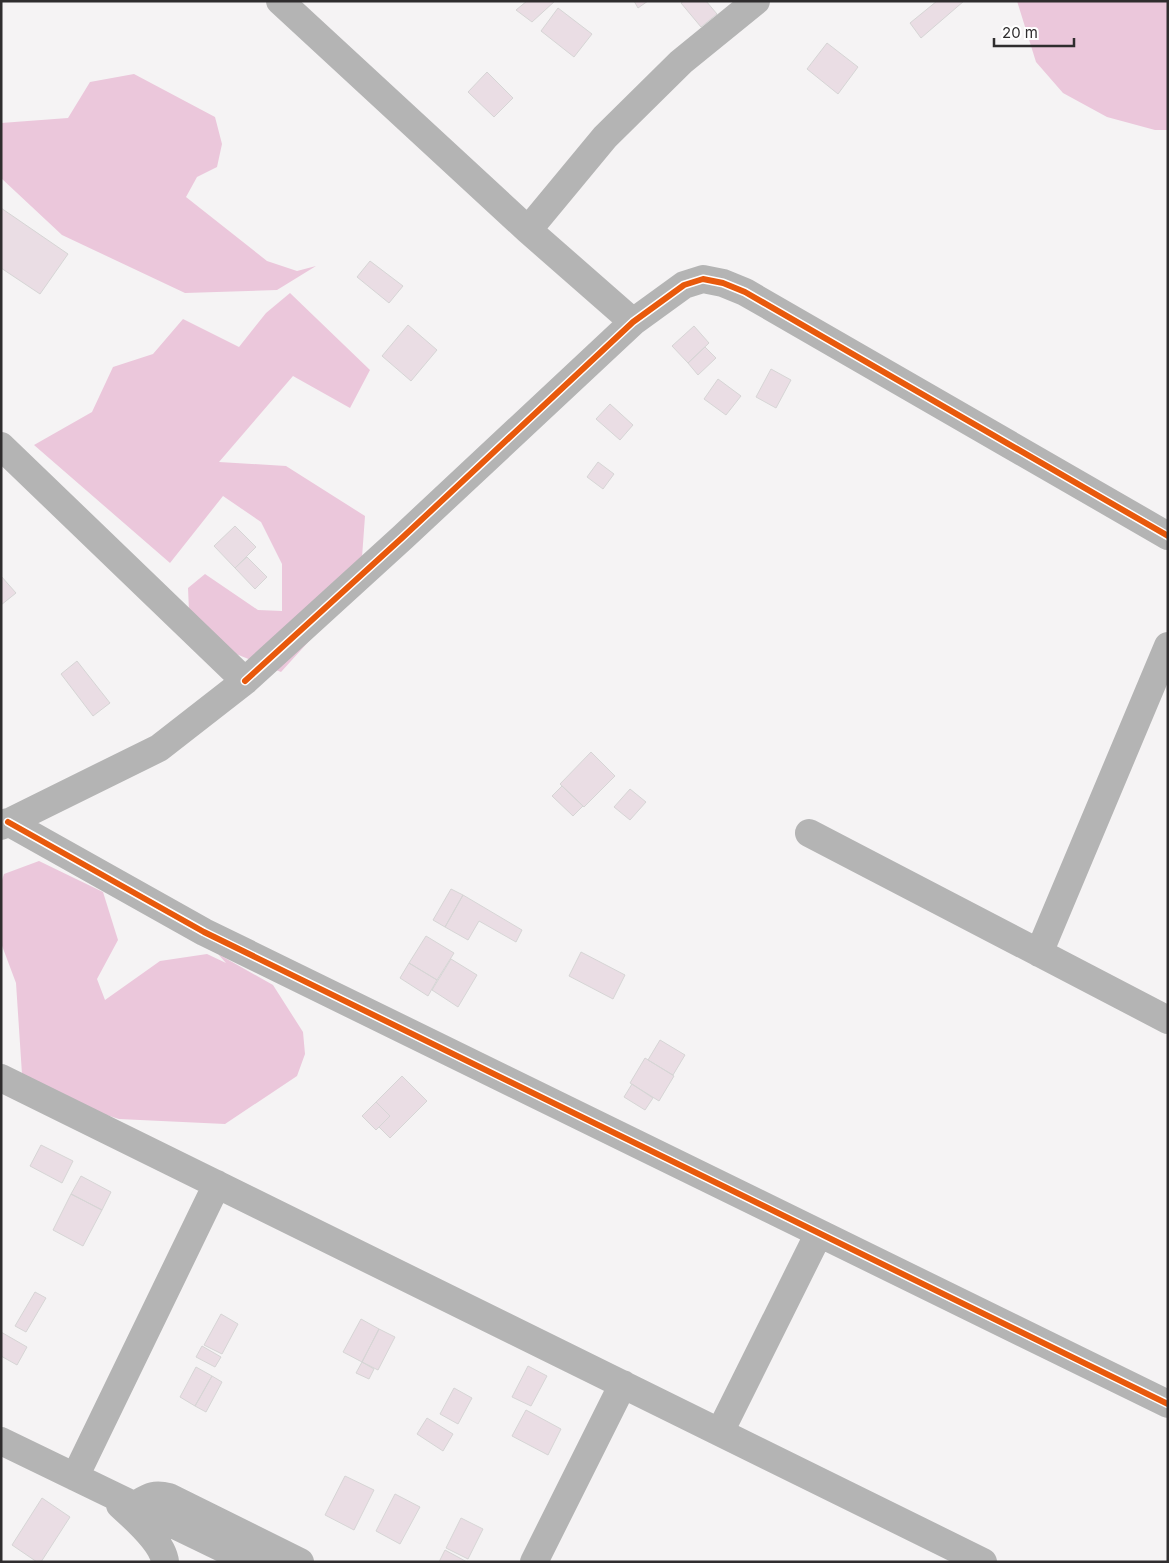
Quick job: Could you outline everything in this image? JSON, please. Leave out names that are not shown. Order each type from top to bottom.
[{"type":"street","points":[[528,230],[605,137],[681,62],[756,1]]},
{"type":"street","points":[[283,2],[528,230],[633,322]]},
{"type":"street","points":[[5,824],[159,748],[245,681],[417,524],[633,322],[684,284],[703,279],[723,283],[745,292],[1168,536]]},
{"type":"street","points":[[1,446],[245,681]]},
{"type":"street","points":[[1039,953],[1168,646]]},
{"type":"street","points":[[5,824],[204,932],[1168,1404]]},
{"type":"street","points":[[809,833],[1168,1020]]},
{"type":"street","points":[[1,1078],[984,1562]]},
{"type":"street","points":[[75,1477],[217,1184]]},
{"type":"street","points":[[720,1432],[819,1233]]},
{"type":"street","points":[[534,1562],[623,1384]]},
{"type":"street","points":[[1,1441],[251,1562]]},
{"type":"street","points":[[106,1492],[155,1541],[164,1556],[165,1562]]},
{"type":"street","points":[[135,1505],[150,1496],[158,1494],[169,1497],[300,1562]]},
{"type":"shaded area","points":[[1017,1],[1168,1],[1168,130],[1155,130],[1107,117],[1063,93],[1036,62]]},
{"type":"shaded area","points":[[134,74],[215,117],[222,144],[217,167],[197,177],[186,197],[267,261],[297,271],[316,266],[277,290],[185,293],[62,235],[1,178],[1,123],[68,118],[90,82]]},
{"type":"shaded area","points":[[290,293],[370,370],[350,408],[293,376],[219,462],[286,466],[365,516],[360,585],[281,672],[231,652],[189,611],[188,588],[205,574],[258,610],[282,611],[282,564],[261,522],[223,496],[170,563],[34,445],[92,412],[113,367],[153,354],[183,319],[239,347],[266,313]]},
{"type":"shaded area","points":[[39,861],[103,892],[118,940],[97,979],[105,1000],[160,961],[207,954],[226,963],[218,954],[273,985],[303,1032],[305,1054],[297,1076],[225,1124],[119,1119],[56,1099],[22,1074],[16,983],[1,943],[1,883],[4,874]]},
{"type":"building","points":[[527,1],[555,1],[532,22],[516,10]]},
{"type":"building","points":[[634,1],[648,1],[638,8]]},
{"type":"building","points":[[684,1],[706,1],[717,14],[701,27],[681,3]]},
{"type":"building","points":[[937,1],[964,1],[921,38],[910,23]]},
{"type":"building","points":[[558,8],[592,34],[574,57],[541,31]]},
{"type":"building","points":[[827,43],[858,67],[838,94],[807,69]]},
{"type":"building","points":[[487,72],[513,98],[494,117],[468,92]]},
{"type":"building","points":[[1,208],[68,254],[40,294],[1,268]]},
{"type":"building","points":[[370,261],[403,286],[389,303],[357,277]]},
{"type":"building","points":[[408,325],[437,350],[411,381],[382,356]]},
{"type":"building","points":[[694,326],[709,343],[688,363],[672,346]]},
{"type":"building","points":[[705,347],[716,358],[698,375],[688,363]]},
{"type":"building","points":[[771,369],[791,380],[776,408],[756,397]]},
{"type":"building","points":[[718,379],[741,396],[726,415],[704,399]]},
{"type":"building","points":[[610,404],[633,425],[620,440],[596,419]]},
{"type":"building","points":[[598,462],[614,474],[603,489],[587,477]]},
{"type":"building","points":[[235,526],[256,547],[235,568],[214,546]]},
{"type":"building","points":[[247,557],[267,577],[255,589],[235,568]]},
{"type":"building","points":[[1,576],[16,593],[1,605]]},
{"type":"building","points":[[77,661],[110,703],[93,716],[61,674]]},
{"type":"building","points":[[591,752],[615,776],[584,807],[560,784]]},
{"type":"building","points":[[562,786],[583,806],[573,816],[552,796]]},
{"type":"building","points":[[630,789],[646,802],[630,820],[614,807]]},
{"type":"building","points":[[451,889],[463,895],[445,927],[433,920]]},
{"type":"building","points":[[463,895],[522,930],[516,942],[479,921],[468,940],[445,927]]},
{"type":"building","points":[[426,936],[454,953],[437,980],[409,963]]},
{"type":"building","points":[[581,952],[625,975],[613,999],[569,976]]},
{"type":"building","points":[[451,959],[477,975],[458,1007],[432,990]]},
{"type":"building","points":[[409,963],[437,980],[428,996],[400,978]]},
{"type":"building","points":[[660,1040],[685,1055],[673,1075],[648,1060]]},
{"type":"building","points":[[645,1058],[674,1076],[659,1101],[630,1083]]},
{"type":"building","points":[[402,1076],[427,1101],[390,1138],[379,1127],[390,1116],[376,1102]]},
{"type":"building","points":[[632,1084],[653,1098],[645,1110],[624,1097]]},
{"type":"building","points":[[376,1102],[390,1116],[376,1130],[362,1116]]},
{"type":"building","points":[[41,1145],[73,1161],[62,1183],[30,1166]]},
{"type":"building","points":[[81,1176],[111,1192],[102,1210],[71,1194]]},
{"type":"building","points":[[71,1194],[102,1210],[83,1246],[53,1230]]},
{"type":"building","points":[[35,1292],[46,1298],[26,1332],[15,1326]]},
{"type":"building","points":[[221,1314],[238,1324],[222,1354],[204,1345]]},
{"type":"building","points":[[361,1319],[379,1329],[362,1362],[343,1352]]},
{"type":"building","points":[[379,1329],[395,1337],[378,1370],[362,1362]]},
{"type":"building","points":[[1,1332],[27,1347],[17,1365],[1,1356]]},
{"type":"building","points":[[202,1346],[221,1357],[215,1367],[196,1357]]},
{"type":"building","points":[[362,1362],[374,1369],[369,1379],[356,1373]]},
{"type":"building","points":[[528,1366],[547,1376],[531,1406],[512,1397]]},
{"type":"building","points":[[196,1367],[212,1376],[195,1406],[180,1397]]},
{"type":"building","points":[[212,1376],[222,1382],[206,1412],[195,1406]]},
{"type":"building","points":[[454,1388],[472,1398],[458,1424],[440,1414]]},
{"type":"building","points":[[526,1410],[561,1429],[548,1455],[512,1436]]},
{"type":"building","points":[[427,1418],[453,1434],[443,1451],[417,1434]]},
{"type":"building","points":[[345,1476],[374,1490],[354,1530],[325,1515]]},
{"type":"building","points":[[395,1494],[420,1507],[400,1544],[376,1531]]},
{"type":"building","points":[[42,1498],[70,1517],[41,1562],[37,1562],[12,1545]]},
{"type":"building","points":[[461,1518],[483,1529],[468,1559],[446,1548]]},
{"type":"building","points":[[445,1550],[467,1562],[439,1562]]},
{"type":"cycle path","points":[[245,681],[403,537],[633,322],[684,285],[703,279],[723,283],[745,292],[1168,536]]},
{"type":"cycle path","points":[[8,822],[204,932],[1168,1404]]}]
